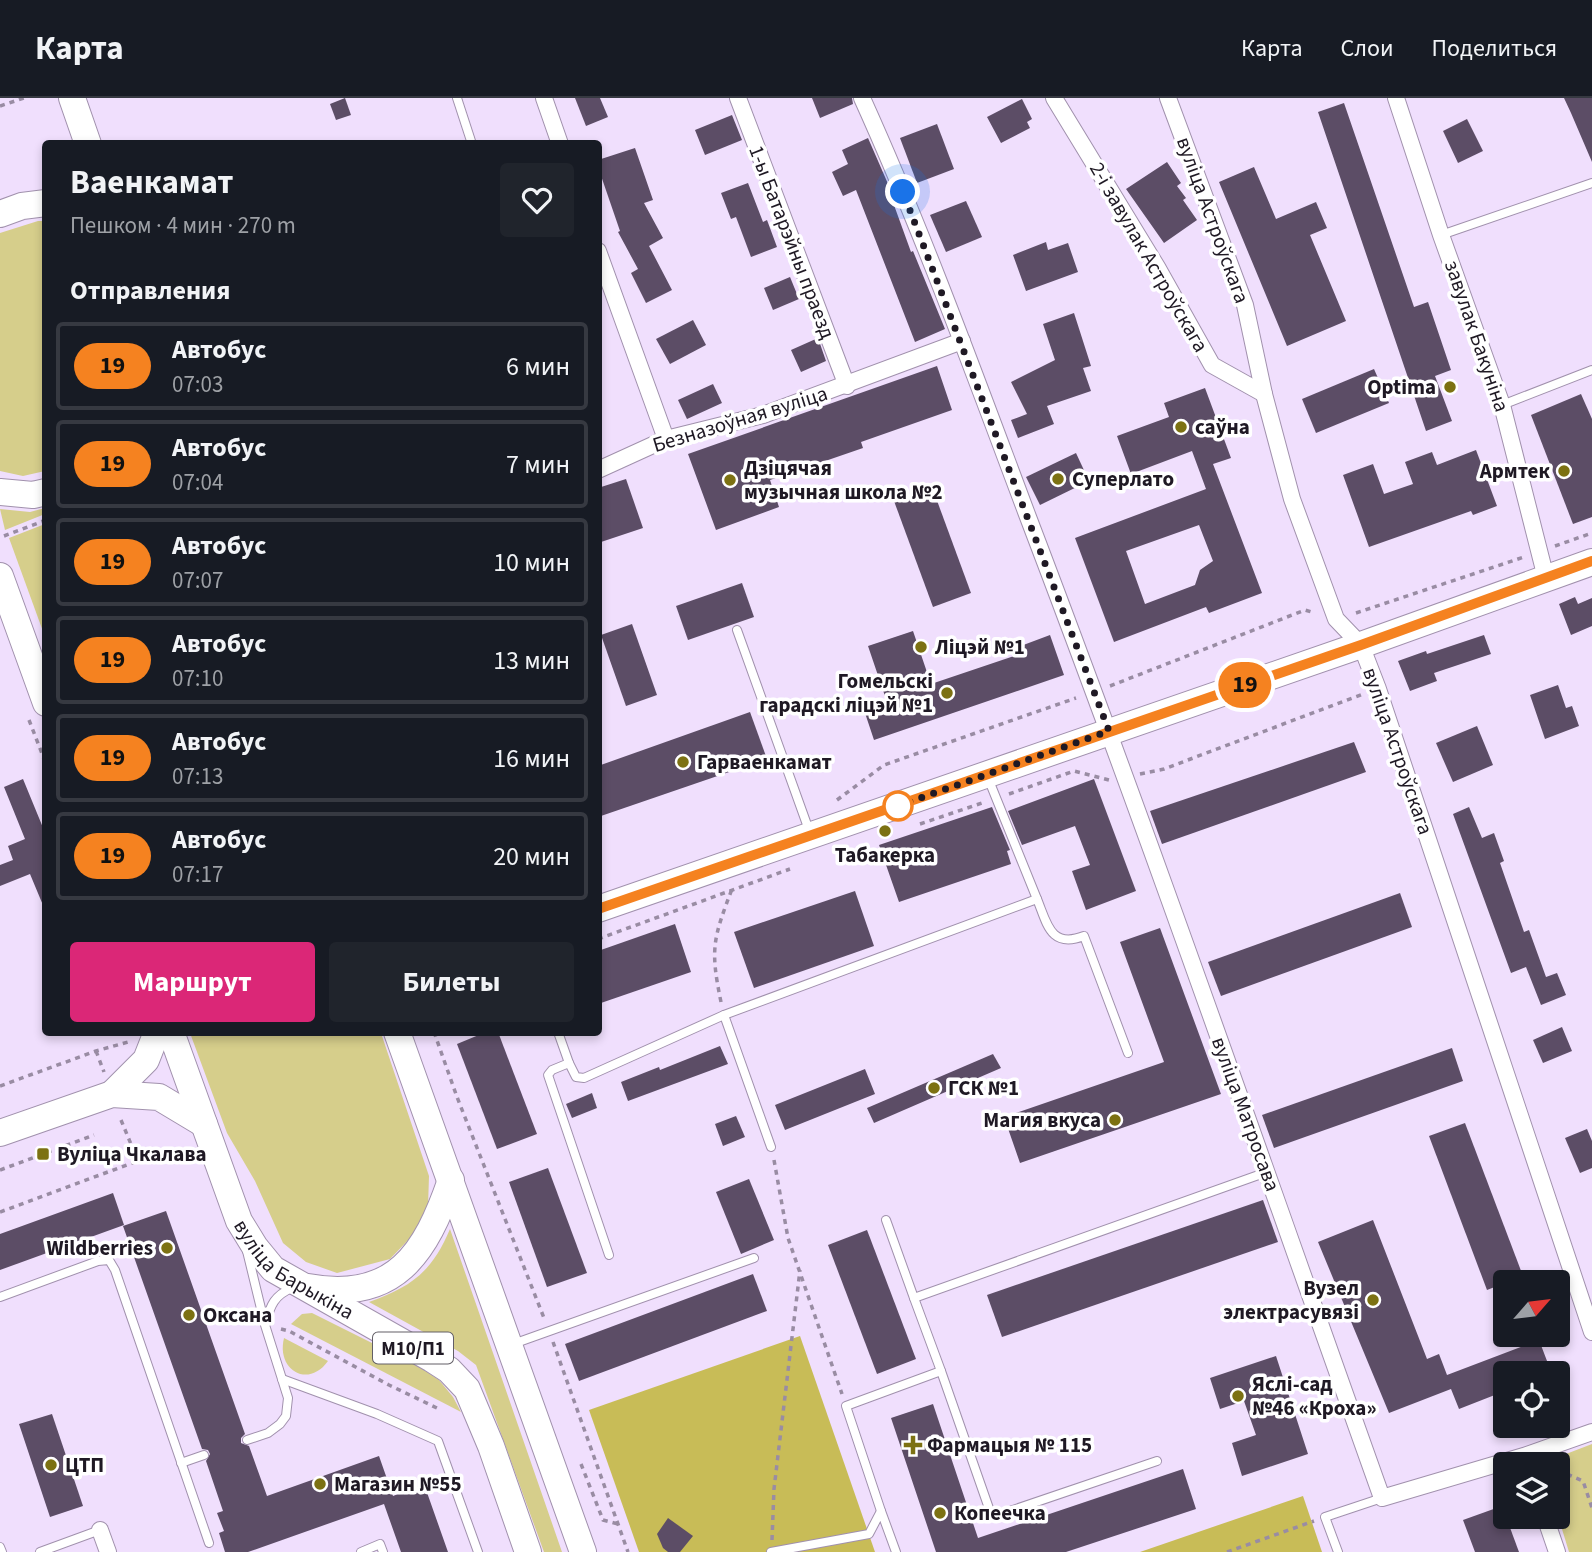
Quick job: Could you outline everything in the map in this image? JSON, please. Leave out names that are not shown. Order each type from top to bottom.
[{"type":"main road","points":[[70,140],[73,102]]},
{"type":"main road","points":[[73,102],[87,140]]},
{"type":"main road","points":[[23,207],[42,191]]},
{"type":"main road","points":[[0,492],[33,495],[42,493]]},
{"type":"main road","points":[[602,907],[807,826],[991,786],[1109,731],[1592,562]]},
{"type":"main road","points":[[0,576],[42,692]]},
{"type":"main road","points":[[0,1133],[108,1084],[146,1060],[155,1036]]},
{"type":"main road","name":"М10/П1","points":[[172,1036],[204,1124]]},
{"type":"main road","points":[[398,1036],[583,1552]]},
{"type":"main road","points":[[409,1065],[410,1036]]},
{"type":"main road","points":[[108,1084],[159,1097],[204,1124]]},
{"type":"main road","name":"вуліца Барыкіна","points":[[204,1124],[239,1222],[273,1269],[432,1359],[449,1370],[467,1389],[491,1446],[528,1552]]},
{"type":"main road","name":"М10/П1","points":[[298,1285],[328,1290],[356,1287],[381,1281],[407,1266],[424,1244],[439,1216],[451,1180]]},
{"type":"street","points":[[544,98],[559,140]]},
{"type":"street","name":"1-ы Батарэйны праезд","points":[[738,98],[847,386]]},
{"type":"street","name":"вуліца Матросава","points":[[862,98],[895,170],[962,341],[1109,731],[1382,1498]]},
{"type":"street","name":"2-і завулак Астроўскага","points":[[1054,98],[1157,267],[1212,365],[1265,394]]},
{"type":"street","name":"вуліца Астроўскага","points":[[1168,98],[1245,305],[1292,499],[1336,620],[1361,645],[1378,689],[1592,1332]]},
{"type":"street","name":"завулак Бакуніна","points":[[1396,98],[1441,235],[1502,405],[1546,578]]},
{"type":"street","points":[[602,262],[666,439]]},
{"type":"street","name":"Безназоўная вуліца","points":[[602,468],[666,439],[763,415],[962,341]]},
{"type":"street","points":[[1547,1452],[1592,1433]]},
{"type":"street","points":[[1382,1498],[1493,1469]]},
{"type":"street","points":[[1549,1529],[1557,1552]]},
{"type":"street","points":[[100,1530],[108,1552]]},
{"type":"lane","points":[[457,98],[471,140]]},
{"type":"lane","points":[[1441,235],[1592,183]]},
{"type":"lane","points":[[1502,405],[1592,370]]},
{"type":"lane","points":[[737,630],[807,826]]},
{"type":"lane","points":[[991,786],[1052,934],[1061,940],[1074,940],[1084,936],[1128,1053]]},
{"type":"lane","points":[[559,1036],[576,1077],[584,1078],[724,1015],[1037,899]]},
{"type":"lane","points":[[724,1015],[771,1147]]},
{"type":"lane","points":[[569,1063],[552,1070],[548,1075],[609,1255]]},
{"type":"lane","points":[[914,1298],[1267,1172]]},
{"type":"lane","points":[[886,1220],[992,1517],[1157,1461]]},
{"type":"lane","points":[[239,1222],[265,1325],[288,1398],[286,1416],[271,1431],[247,1440]]},
{"type":"lane","points":[[510,1345],[754,1258]]},
{"type":"lane","points":[[0,1297],[99,1261],[109,1260],[115,1270],[209,1543]]},
{"type":"lane","points":[[265,1325],[271,1303],[280,1293],[298,1285]]},
{"type":"lane","points":[[896,1552],[846,1406],[941,1371]]},
{"type":"lane","points":[[282,1379],[377,1413],[438,1441],[478,1552]]},
{"type":"lane","points":[[181,1463],[204,1455]]},
{"type":"lane","points":[[1338,1552],[1325,1517],[1382,1498]]},
{"type":"lane","points":[[771,1552],[869,1534],[881,1511]]},
{"type":"lane","points":[[40,1552],[100,1530]]},
{"type":"lane","points":[[361,1552],[380,1544],[383,1552]]},
{"type":"lane","points":[[0,1547],[2,1552]]},
{"type":"path","points":[[0,106],[24,98]]},
{"type":"path","points":[[4,536],[42,522]]},
{"type":"path","points":[[948,815],[991,786],[1074,771],[1110,780],[1164,769],[1378,689]]},
{"type":"path","points":[[807,826],[884,765],[1049,708]]},
{"type":"path","points":[[35,736],[42,754]]},
{"type":"path","points":[[602,938],[798,866]]},
{"type":"path","points":[[724,1015],[713,967],[714,941],[732,889]]},
{"type":"path","points":[[436,1036],[457,1097],[549,1331],[628,1552]]},
{"type":"path","points":[[0,1086],[131,1041]]},
{"type":"path","points":[[96,1051],[108,1084]]},
{"type":"path","points":[[121,1119],[138,1161]]},
{"type":"path","points":[[0,1170],[94,1135]]},
{"type":"path","points":[[771,1147],[788,1237],[846,1406]]},
{"type":"path","points":[[0,1212],[138,1161],[159,1156]]},
{"type":"path","points":[[771,1552],[774,1489],[800,1270]]},
{"type":"path","points":[[265,1325],[289,1331],[441,1410]]},
{"type":"path","points":[[581,1464],[603,1520],[619,1524]]},
{"type":"path","points":[[1570,1475],[1583,1481],[1592,1508]]},
{"type":"path","points":[[1227,1552],[1325,1517]]},
{"type":"shaded area","points":[[42,221],[42,472],[23,476],[0,471],[0,233]]},
{"type":"shaded area","points":[[0,509],[30,512],[42,509],[42,515],[5,530]]},
{"type":"shaded area","points":[[42,525],[42,629],[9,538]]},
{"type":"shaded area","points":[[191,1036],[382,1036],[429,1176],[428,1207],[412,1236],[390,1259],[337,1273],[306,1262],[283,1243],[255,1181],[227,1133]]},
{"type":"shaded area","points":[[450,1229],[562,1552],[544,1552],[476,1365],[458,1351],[369,1302],[408,1284],[428,1267]]},
{"type":"shaded area","points":[[312,1313],[418,1366],[439,1380],[461,1412],[291,1324],[302,1314]]},
{"type":"shaded area","points":[[800,1336],[875,1552],[639,1552],[589,1410]]},
{"type":"shaded area","points":[[284,1338],[328,1361],[312,1374],[296,1372],[289,1367],[285,1359]]},
{"type":"shaded area","points":[[1592,1444],[1592,1552],[1569,1552],[1562,1529],[1570,1529],[1570,1452]]},
{"type":"shaded area","points":[[1303,1496],[1322,1552],[1140,1552]]},
{"type":"building","points":[[345,98],[351,115],[336,120],[330,104]]},
{"type":"building","points":[[575,98],[600,98],[608,117],[586,126]]},
{"type":"building","points":[[812,98],[852,98],[853,104],[820,118]]},
{"type":"building","points":[[1564,98],[1592,98],[1592,162],[1571,113]]},
{"type":"building","points":[[1022,99],[1032,119],[1027,122],[1030,128],[1001,143],[987,117]]},
{"type":"building","points":[[1344,103],[1414,307],[1428,302],[1451,370],[1435,376],[1452,421],[1426,431],[1318,112]]},
{"type":"building","points":[[732,115],[742,140],[705,155],[695,130]]},
{"type":"building","points":[[1467,119],[1483,151],[1458,163],[1443,131]]},
{"type":"building","points":[[937,124],[954,169],[917,183],[900,138]]},
{"type":"building","points":[[868,138],[892,193],[890,194],[911,252],[913,251],[945,329],[915,342],[856,190],[843,196],[832,172],[848,164],[842,150]]},
{"type":"building","points":[[635,148],[653,200],[644,203],[663,238],[649,246],[672,290],[646,303],[631,273],[638,269],[618,232],[620,231],[602,179],[602,159]]},
{"type":"building","points":[[1167,162],[1181,183],[1177,186],[1186,198],[1183,200],[1197,220],[1164,243],[1126,189]]},
{"type":"building","points":[[1254,167],[1276,219],[1316,202],[1327,228],[1310,235],[1346,321],[1287,346],[1219,182]]},
{"type":"building","points":[[748,183],[763,222],[767,220],[777,247],[751,257],[736,217],[731,219],[721,193]]},
{"type":"building","points":[[966,201],[982,237],[946,252],[930,215]]},
{"type":"building","points":[[1046,242],[1048,250],[1068,243],[1078,272],[1026,291],[1013,255]]},
{"type":"building","points":[[790,277],[799,299],[773,310],[764,288]]},
{"type":"building","points":[[1074,313],[1091,366],[1083,368],[1091,391],[1047,406],[1054,424],[1018,438],[1011,420],[1027,414],[1011,382],[1055,360],[1043,324]]},
{"type":"building","points":[[693,320],[706,345],[670,364],[656,339]]},
{"type":"building","points":[[818,338],[826,361],[801,372],[791,350]]},
{"type":"building","points":[[937,366],[952,410],[861,442],[863,448],[770,480],[779,507],[716,530],[688,454]]},
{"type":"building","points":[[1374,369],[1389,403],[1316,433],[1302,399]]},
{"type":"building","points":[[713,384],[722,403],[687,419],[678,400]]},
{"type":"building","points":[[1205,388],[1231,458],[1213,464],[1262,593],[1209,613],[1206,607],[1114,642],[1075,538],[1206,489],[1192,451],[1131,474],[1117,436],[1169,417],[1164,403]],"holes":[[[1199,525],[1213,561],[1200,570],[1195,585],[1145,604],[1126,551]]]},
{"type":"building","points":[[1581,394],[1592,419],[1592,517],[1573,524],[1531,415]]},
{"type":"building","points":[[1476,450],[1497,506],[1473,515],[1471,511],[1369,547],[1343,475],[1373,464],[1384,494],[1413,484],[1405,462],[1432,452],[1437,465]]},
{"type":"building","name":"Суперлато","points":[[1076,453],[1089,481],[1040,505],[1026,477]]},
{"type":"building","points":[[626,479],[643,528],[602,542],[602,487]]},
{"type":"building","points":[[932,487],[971,593],[933,607],[894,501]]},
{"type":"building","points":[[742,583],[754,617],[688,640],[676,606]]},
{"type":"building","points":[[1575,597],[1578,604],[1592,598],[1592,626],[1571,635],[1559,604]]},
{"type":"building","points":[[632,624],[657,695],[626,706],[602,635]]},
{"type":"building","name":"Гомельскі гарадскі ліцэй №1","points":[[913,631],[931,684],[1017,655],[1015,648],[1050,635],[1064,675],[874,740],[864,710],[887,702],[868,646]]},
{"type":"building","points":[[1484,635],[1491,654],[1434,673],[1437,681],[1410,691],[1398,661]]},
{"type":"building","points":[[1558,685],[1566,708],[1572,706],[1579,726],[1545,739],[1530,695]]},
{"type":"building","name":"Гарваенкамат","points":[[750,712],[767,759],[602,816],[602,765]]},
{"type":"building","points":[[1477,726],[1493,765],[1453,782],[1436,743]]},
{"type":"building","points":[[1354,742],[1366,772],[1162,844],[1150,811]]},
{"type":"building","points":[[23,779],[42,825],[42,903],[30,874],[0,886],[0,865],[13,860],[8,846],[25,839],[4,787]]},
{"type":"building","points":[[1094,779],[1136,891],[1086,910],[1072,871],[1090,865],[1075,826],[1022,845],[1008,811]]},
{"type":"building","points":[[992,807],[1010,850],[1007,851],[1011,864],[899,902],[879,845]]},
{"type":"building","points":[[1469,807],[1482,838],[1494,833],[1504,861],[1500,863],[1524,932],[1529,930],[1546,977],[1557,973],[1566,995],[1541,1005],[1526,967],[1511,973],[1453,814]]},
{"type":"building","points":[[855,891],[874,946],[754,988],[734,932]]},
{"type":"building","points":[[1400,893],[1412,927],[1221,996],[1208,962]]},
{"type":"building","points":[[675,924],[691,972],[602,1003],[602,950]]},
{"type":"building","points":[[1160,928],[1221,1094],[1020,1163],[1004,1117],[1164,1062],[1120,942]]},
{"type":"building","points":[[1562,1027],[1572,1051],[1543,1063],[1533,1040]]},
{"type":"building","points":[[476,1036],[500,1036],[537,1134],[497,1149],[457,1044]]},
{"type":"building","points":[[720,1046],[728,1064],[628,1101],[621,1082]]},
{"type":"building","points":[[1452,1048],[1463,1081],[1274,1148],[1262,1115]]},
{"type":"building","name":"ГСК №1","points":[[993,1054],[1001,1068],[874,1123],[867,1108]]},
{"type":"building","points":[[865,1069],[875,1094],[785,1130],[775,1105]]},
{"type":"building","points":[[592,1093],[597,1108],[572,1118],[566,1104]]},
{"type":"building","points":[[736,1116],[745,1137],[723,1146],[715,1124]]},
{"type":"building","points":[[1465,1123],[1521,1270],[1493,1270],[1493,1288],[1487,1290],[1429,1136]]},
{"type":"building","points":[[1587,1129],[1592,1141],[1592,1168],[1580,1173],[1565,1138]]},
{"type":"building","points":[[548,1168],[587,1273],[547,1287],[509,1182]]},
{"type":"building","points":[[749,1179],[774,1240],[741,1254],[716,1192]]},
{"type":"building","points":[[113,1193],[124,1225],[0,1270],[0,1234]]},
{"type":"building","points":[[1263,1200],[1278,1242],[1002,1337],[987,1295]]},
{"type":"building","points":[[166,1211],[245,1434],[241,1443],[249,1446],[267,1496],[379,1456],[393,1496],[424,1484],[448,1552],[401,1552],[384,1504],[248,1552],[225,1552],[219,1533],[224,1531],[217,1513],[223,1511],[206,1461],[210,1454],[208,1450],[202,1449],[123,1226]]},
{"type":"building","name":"Вузел электрасувязі","points":[[1373,1220],[1427,1359],[1439,1354],[1447,1375],[1518,1348],[1542,1348],[1547,1361],[1493,1361],[1493,1396],[1459,1409],[1451,1389],[1389,1413],[1318,1242]]},
{"type":"building","points":[[867,1230],[916,1359],[877,1374],[828,1245]]},
{"type":"building","points":[[753,1274],[767,1311],[579,1381],[565,1344]]},
{"type":"building","points":[[1276,1356],[1308,1454],[1242,1476],[1232,1443],[1256,1435],[1244,1401],[1220,1409],[1210,1378]]},
{"type":"building","points":[[933,1404],[978,1538],[1183,1469],[1196,1509],[1066,1552],[936,1552],[891,1418]]},
{"type":"building","name":"ЦТП","points":[[52,1414],[83,1506],[50,1517],[19,1424]]},
{"type":"building","points":[[1493,1509],[1493,1529],[1510,1529],[1519,1552],[1475,1552],[1463,1520]]},
{"type":"building","points":[[668,1518],[693,1536],[680,1552],[668,1552],[663,1548],[657,1534]]},
{"type":"bus line","name":"19","points":[[602,908],[1361,645],[1592,561]]},
{"type":"place","name":"Optima","points":[[1450,387]]},
{"type":"place","name":"саўна","points":[[1181,427]]},
{"type":"place","name":"Армтек","points":[[1564,471]]},
{"type":"place","name":"Суперлато","points":[[1058,479]]},
{"type":"place","name":"Дзіцячая музычная школа №2","points":[[730,480]]},
{"type":"place","name":"Ліцэй №1","points":[[921,647]]},
{"type":"place","name":"Гомельскі гарадскі ліцэй №1","points":[[947,693]]},
{"type":"place","name":"Гарваенкамат","points":[[683,762]]},
{"type":"place","name":"Табакерка","points":[[885,831]]},
{"type":"place","name":"ГСК №1","points":[[934,1088]]},
{"type":"place","name":"Магия вкуса","points":[[1115,1120]]},
{"type":"place","name":"Вуліца Чкалава","points":[[43,1154]]},
{"type":"place","name":"Wildberries","points":[[167,1248]]},
{"type":"place","name":"Вузел электрасувязі","points":[[1373,1300]]},
{"type":"place","name":"Оксана","points":[[189,1315]]},
{"type":"place","name":"Яслі-сад №46 «Кроха»","points":[[1238,1396]]},
{"type":"place","name":"Фармацыя № 115","points":[[913,1445]]},
{"type":"place","name":"ЦТП","points":[[51,1465]]},
{"type":"place","name":"Магазин №55","points":[[320,1484]]},
{"type":"place","name":"Копеечка","points":[[940,1513]]},
{"type":"route","points":[[898,806],[1109,731],[903,192]]}]
